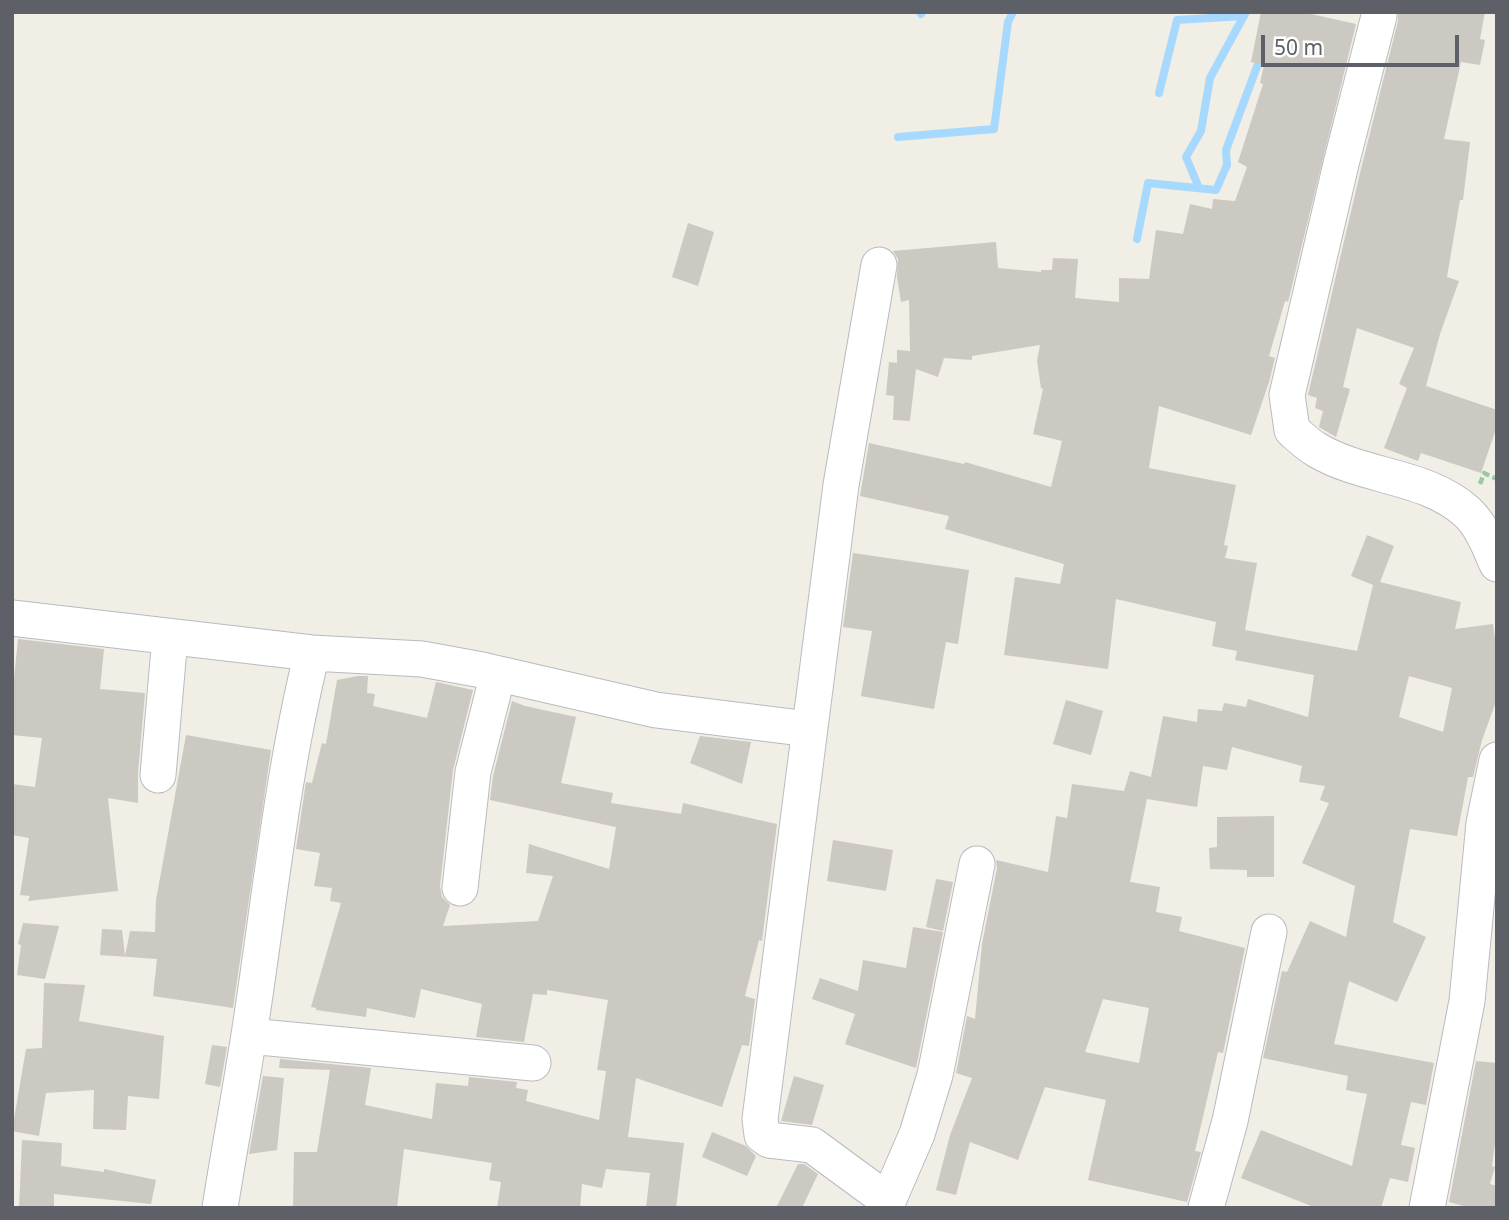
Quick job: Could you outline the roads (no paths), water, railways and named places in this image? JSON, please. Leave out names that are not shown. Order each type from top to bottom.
[{"type":"street","points":[[1380,16],[1341,164],[1287,395],[1292,430],[1318,451],[1365,470],[1445,495],[1469,514],[1485,536],[1497,564]]},
{"type":"street","points":[[879,265],[841,485],[809,729],[796,855],[760,1119],[762,1135],[769,1140],[812,1145],[886,1204],[917,1133],[935,1074],[976,864]]},
{"type":"street","points":[[12,618],[312,653],[422,659],[656,710],[809,729]]},
{"type":"street","points":[[158,775],[170,637]]},
{"type":"street","points":[[220,1208],[249,1036],[282,796],[312,653]]},
{"type":"street","points":[[460,888],[473,772],[498,674]]},
{"type":"street","points":[[1427,1208],[1467,1001],[1484,822],[1497,760]]},
{"type":"street","points":[[1206,1208],[1230,1121],[1269,932]]},
{"type":"street","points":[[249,1036],[533,1063]]},
{"type":"waterway","points":[[898,137],[994,129],[1008,22],[1013,12]]},
{"type":"waterway","points":[[1199,188],[1186,157],[1201,131],[1210,78],[1246,12]]},
{"type":"waterway","points":[[1159,93],[1177,20],[1244,16]]},
{"type":"waterway","points":[[1137,239],[1148,183],[1216,190],[1227,165],[1226,150],[1262,53]]}]
